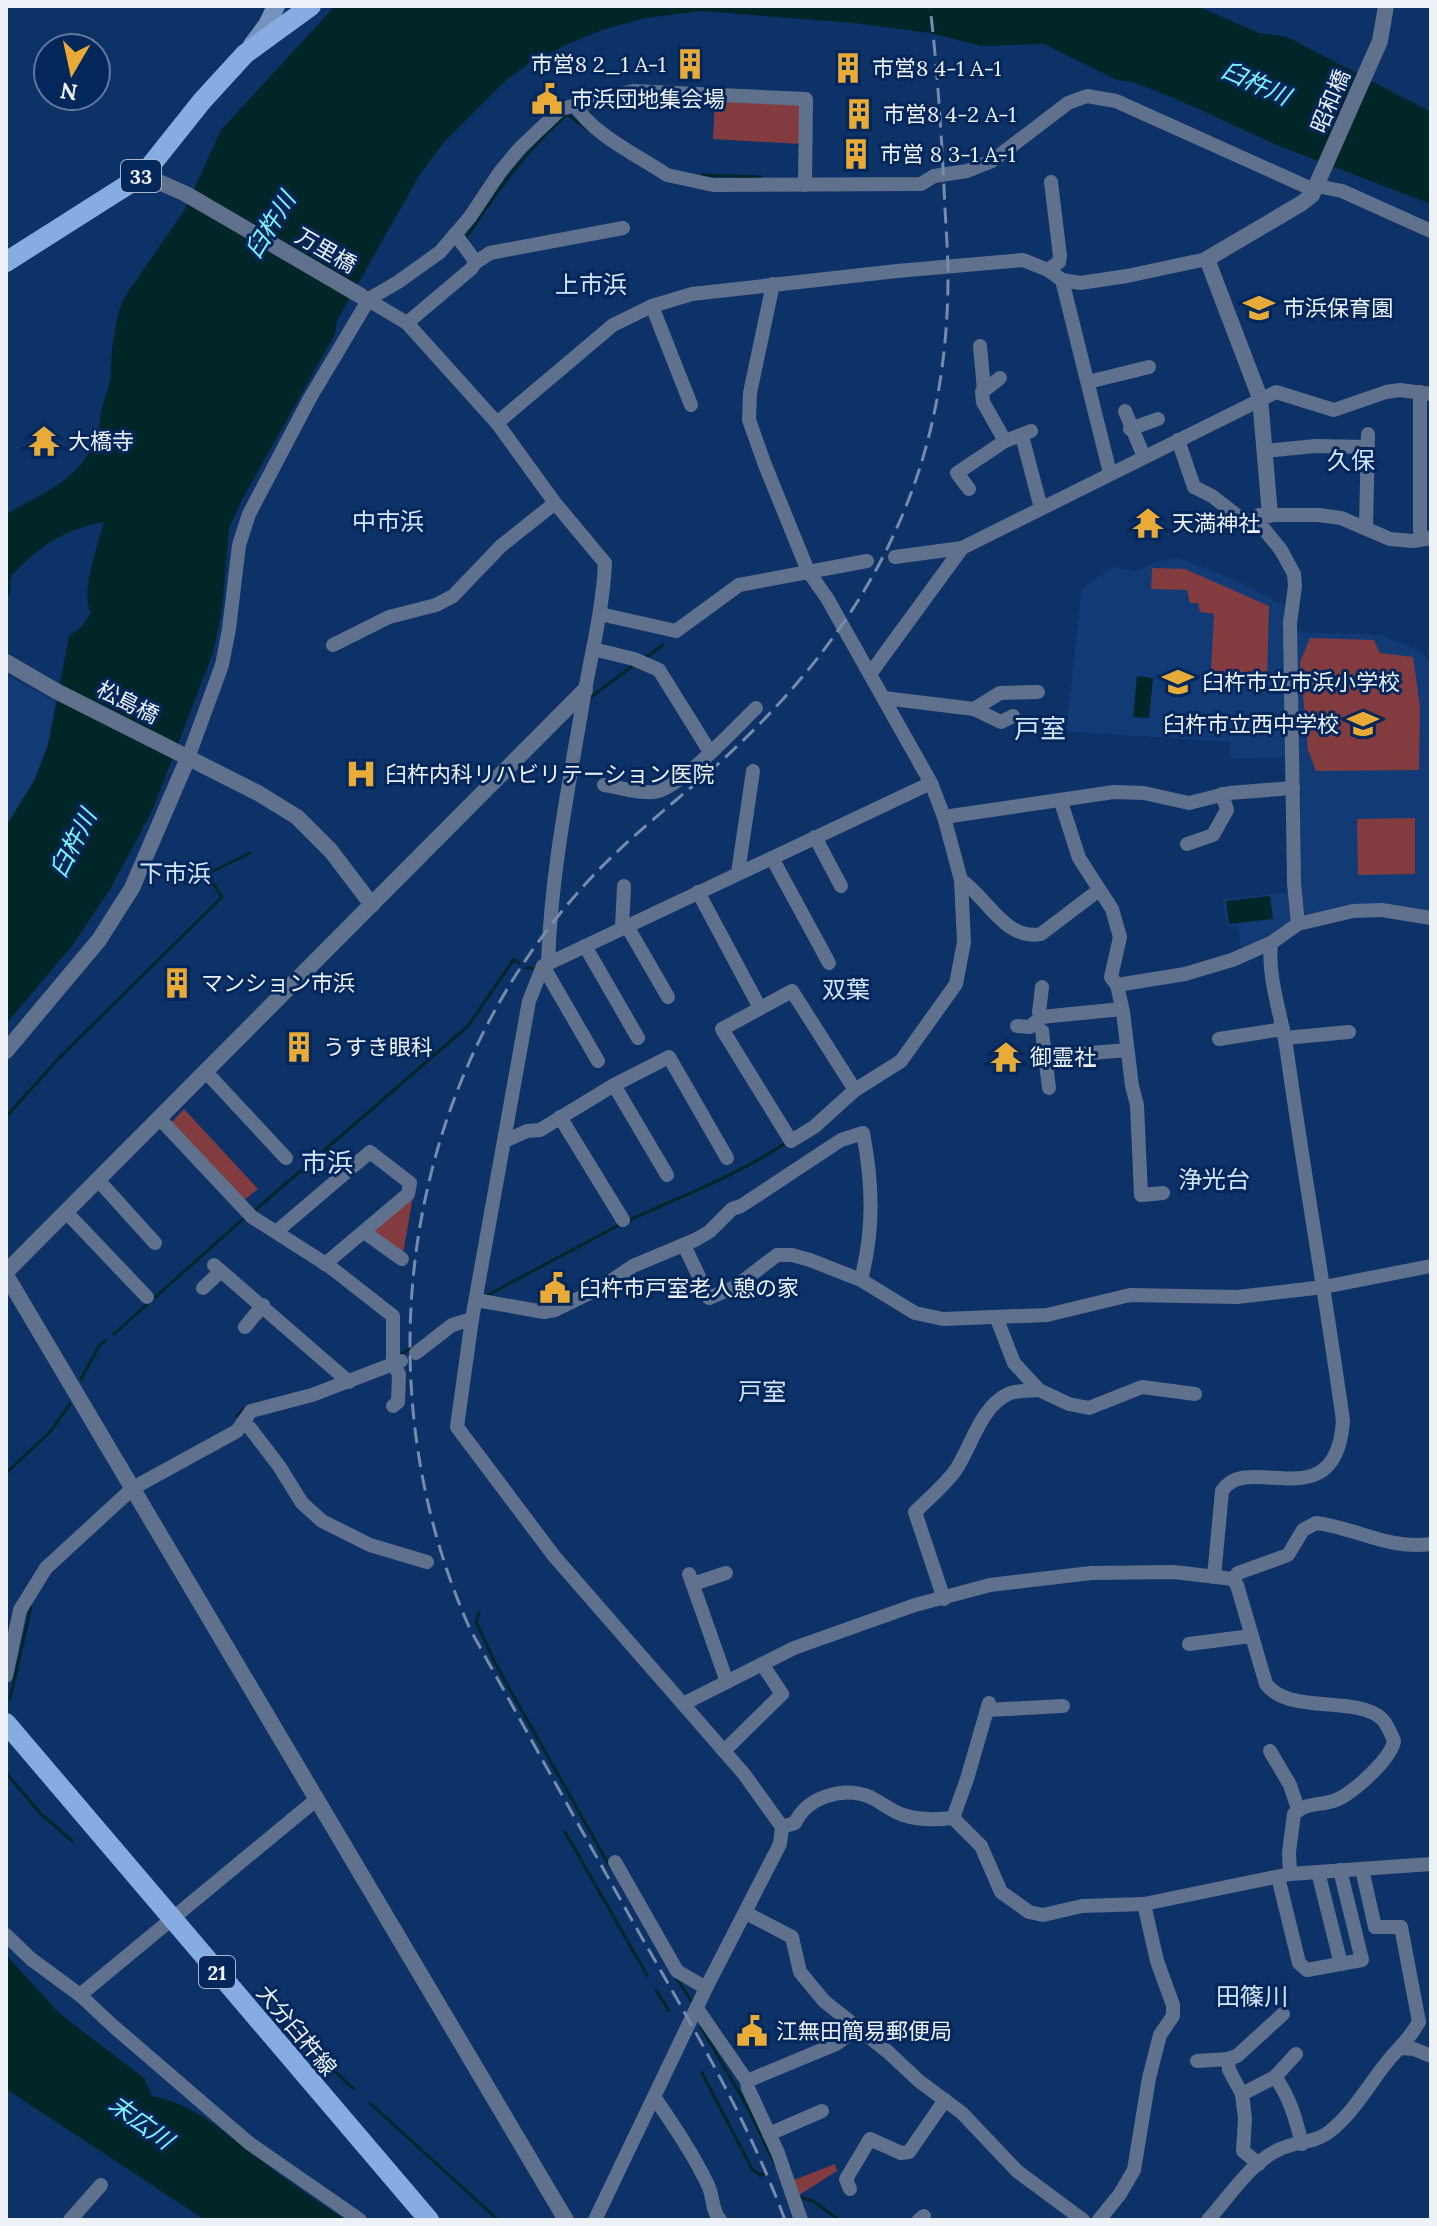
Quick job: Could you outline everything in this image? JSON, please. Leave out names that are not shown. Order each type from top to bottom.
[{"type":"main road","points":[[245,54],[267,25],[276,6]]},
{"type":"main road","name":"33","points":[[6,262],[143,175],[202,101],[245,54],[311,6]]},
{"type":"main road","name":"大分臼杵線","points":[[9,1732],[429,2220]]},
{"type":"street","name":"昭和橋","points":[[1317,185],[1380,41],[1386,6]]},
{"type":"street","points":[[6,1051],[99,940],[132,888],[222,665],[239,545],[249,514],[365,298],[398,282],[440,252],[520,148],[561,109],[575,105],[633,91],[806,99],[805,185]]},
{"type":"street","points":[[575,105],[582,117],[601,132],[667,175],[713,185],[921,184],[934,176],[967,171],[992,161],[1068,103],[1087,96],[1116,101],[1317,185],[1342,191],[1431,231]]},
{"type":"street","name":"万里橋","points":[[143,175],[186,194],[365,298]]},
{"type":"street","points":[[1048,270],[1059,262],[1060,256],[1051,182]]},
{"type":"street","points":[[497,423],[613,325],[652,306],[692,294],[1023,260],[1048,270],[1062,280],[1080,283],[1127,276],[1207,259],[1302,203],[1317,185]]},
{"type":"street","points":[[407,323],[490,253],[623,228]]},
{"type":"street","points":[[455,234],[476,262]]},
{"type":"street","points":[[1207,259],[1260,398],[1270,515]]},
{"type":"street","points":[[1062,280],[1110,473]]},
{"type":"street","points":[[773,284],[750,393],[749,420],[808,571],[931,783],[961,880],[964,942],[956,984],[901,1061],[855,1090],[814,1127],[791,1141],[722,1029],[792,991],[855,1090]]},
{"type":"street","points":[[365,298],[407,323],[497,423],[555,503],[605,563],[600,614],[563,818],[546,964],[529,1001],[456,1418],[460,1433],[554,1556],[744,1774],[782,1827],[780,1844],[706,1988],[595,2220]]},
{"type":"street","points":[[652,306],[691,405]]},
{"type":"street","points":[[980,346],[983,402],[1005,441]]},
{"type":"street","points":[[1088,382],[1149,367]]},
{"type":"street","points":[[984,390],[1000,378]]},
{"type":"street","points":[[895,557],[962,548],[1276,392],[1334,410],[1386,392],[1425,393],[1420,531],[1427,538]]},
{"type":"street","points":[[1125,411],[1144,457]]},
{"type":"street","points":[[1130,429],[1158,419]]},
{"type":"street","points":[[969,489],[957,473],[1005,441],[1026,434],[1041,508]]},
{"type":"street","points":[[1178,440],[1194,487],[1212,496],[1239,517],[1264,529],[1289,562],[1294,574],[1290,623],[1298,924]]},
{"type":"street","points":[[1264,451],[1368,440],[1366,528]]},
{"type":"street","points":[[333,645],[389,617],[436,605],[453,596],[501,546],[555,503]]},
{"type":"street","points":[[1239,517],[1341,518],[1390,539],[1405,541],[1427,538]]},
{"type":"street","points":[[870,674],[962,548]]},
{"type":"street","points":[[600,614],[676,631],[739,585],[867,561]]},
{"type":"street","points":[[593,649],[634,659],[659,670],[710,752]]},
{"type":"street","name":"松島橋","points":[[6,662],[297,817],[331,851],[372,905]]},
{"type":"street","points":[[566,2220],[6,1274],[585,690]]},
{"type":"street","points":[[974,709],[1000,693],[1038,692]]},
{"type":"street","points":[[884,698],[974,709],[1001,722],[1013,716]]},
{"type":"street","points":[[604,785],[653,792],[668,787],[756,708]]},
{"type":"street","points":[[738,873],[753,771]]},
{"type":"street","points":[[546,964],[931,783]]},
{"type":"street","points":[[944,817],[1114,792],[1144,793],[1189,803],[1222,794],[1293,788]]},
{"type":"street","points":[[1187,844],[1213,835],[1227,810],[1222,794]]},
{"type":"street","points":[[1061,802],[1079,858],[1112,909],[1120,937],[1111,977],[1117,985],[1122,1009],[1137,1105],[1141,1195],[1163,1193]]},
{"type":"street","points":[[815,837],[841,886]]},
{"type":"street","points":[[772,858],[829,963]]},
{"type":"street","points":[[961,880],[1012,930],[1031,936],[1041,934],[1099,890]]},
{"type":"street","points":[[624,886],[624,927],[668,997]]},
{"type":"street","points":[[698,892],[760,1008]]},
{"type":"street","points":[[1117,985],[1185,974],[1232,960],[1271,943],[1298,924],[1367,909],[1431,918]]},
{"type":"street","points":[[1214,1577],[1222,1491],[1227,1483],[1247,1476],[1286,1480],[1305,1477],[1322,1470],[1335,1458],[1342,1437],[1343,1421],[1324,1287],[1271,965],[1271,943]]},
{"type":"street","points":[[585,946],[638,1038]]},
{"type":"street","points":[[546,964],[598,1061]]},
{"type":"street","points":[[1042,987],[1039,1012],[1049,1088]]},
{"type":"street","points":[[1017,1026],[1030,1027],[1122,1009]]},
{"type":"street","points":[[1219,1039],[1349,1032]]},
{"type":"street","points":[[1045,1057],[1127,1050]]},
{"type":"street","points":[[505,1141],[527,1131],[540,1130],[614,1085],[669,1057],[727,1158]]},
{"type":"street","points":[[206,1072],[286,1158]]},
{"type":"street","points":[[614,1085],[667,1175]]},
{"type":"street","points":[[560,1117],[623,1220]]},
{"type":"street","points":[[160,1119],[252,1217],[325,1264],[393,1316],[400,1390],[398,1402],[393,1406]]},
{"type":"street","points":[[476,1300],[544,1312],[555,1310],[602,1287],[633,1266],[709,1232],[732,1209],[841,1140],[863,1133],[869,1166],[871,1231],[861,1280]]},
{"type":"street","points":[[276,1232],[370,1152],[410,1183],[408,1194],[325,1264]]},
{"type":"street","points":[[99,1181],[155,1243]]},
{"type":"street","points":[[67,1213],[147,1297]]},
{"type":"street","points":[[364,1232],[402,1259]]},
{"type":"street","points":[[684,1245],[709,1298],[735,1287],[777,1255],[792,1255],[861,1280],[897,1303],[927,1317],[997,1319],[1057,1314],[1130,1295],[1237,1297],[1324,1287],[1431,1266]]},
{"type":"street","points":[[203,1288],[217,1268],[345,1378]]},
{"type":"street","points":[[245,1327],[263,1305]]},
{"type":"street","points":[[416,1353],[452,1325],[472,1319]]},
{"type":"street","points":[[997,1319],[1014,1363],[1039,1390],[1069,1404],[1089,1408],[1142,1387],[1195,1394]]},
{"type":"street","points":[[6,1676],[20,1610],[30,1591],[46,1568],[133,1488],[237,1431],[251,1411],[312,1395],[345,1378],[397,1363]]},
{"type":"street","points":[[944,1599],[915,1512],[939,1492],[956,1469],[978,1427],[997,1403],[1011,1392],[1039,1390]]},
{"type":"street","points":[[243,1424],[250,1428],[279,1466],[302,1503],[322,1521],[370,1545],[427,1562]]},
{"type":"street","points":[[1233,1579],[1238,1573],[1288,1555],[1303,1530],[1314,1523],[1381,1542],[1416,1546],[1431,1544]]},
{"type":"street","points":[[683,1704],[794,1648],[886,1614],[990,1585],[1091,1573],[1174,1572],[1233,1579]]},
{"type":"street","points":[[726,1573],[691,1579],[727,1682]]},
{"type":"street","points":[[1233,1579],[1266,1684],[1275,1694],[1372,1712],[1387,1724],[1394,1741],[1388,1755],[1340,1799],[1298,1809]]},
{"type":"street","points":[[1189,1644],[1251,1636]]},
{"type":"street","points":[[724,1751],[782,1694],[762,1664]]},
{"type":"street","points":[[953,1818],[988,1707],[1063,1706]]},
{"type":"street","points":[[1270,1751],[1290,1785],[1298,1809],[1292,1820],[1284,1876],[1302,1968],[1307,1970],[1362,1960],[1340,1870]]},
{"type":"street","points":[[782,1827],[795,1823],[810,1802],[851,1794],[871,1798],[896,1812],[914,1817],[953,1818],[981,1846],[1001,1892],[1029,1912],[1050,1915],[1082,1906],[1144,1904],[1284,1876],[1431,1864]]},
{"type":"street","points":[[80,1995],[317,1799]]},
{"type":"street","points":[[615,1862],[677,1971],[706,1988]]},
{"type":"street","points":[[1208,2220],[1259,2164],[1276,2151],[1314,2141],[1331,2130],[1401,2048],[1419,2022],[1401,1927],[1375,1927],[1362,1869]]},
{"type":"street","points":[[1318,1872],[1341,1964]]},
{"type":"street","points":[[1099,2220],[1134,2170],[1149,2078],[1160,2035],[1173,2016],[1173,2005],[1157,1961],[1144,1904]]},
{"type":"street","points":[[746,1913],[792,1937],[796,1963],[805,1982],[824,2001],[962,2113],[1017,2171],[1083,2220]]},
{"type":"street","points":[[6,1924],[47,1962],[50,1972]]},
{"type":"street","points":[[6,1935],[31,1959],[80,1995],[249,2143],[360,2220]]},
{"type":"street","points":[[698,2010],[747,2081],[801,2220]]},
{"type":"street","points":[[1197,2061],[1237,2056],[1283,2014]]},
{"type":"street","points":[[747,2081],[836,2044],[859,2028]]},
{"type":"street","points":[[1401,2048],[1431,2056]]},
{"type":"street","points":[[1242,2094],[1275,2077],[1296,2054]]},
{"type":"street","points":[[1228,2059],[1229,2070],[1242,2094],[1245,2119],[1243,2151],[1259,2164]]},
{"type":"street","points":[[1275,2077],[1285,2090],[1302,2144]]},
{"type":"street","points":[[655,2098],[693,2156],[711,2190],[713,2211],[720,2220]]},
{"type":"street","points":[[850,2189],[846,2179],[870,2139],[901,2153],[909,2152],[945,2100]]},
{"type":"street","points":[[769,2134],[822,2111]]},
{"type":"street","points":[[70,2220],[101,2185]]},
{"type":"shaded area","points":[[715,99],[799,102],[800,144],[713,139]]},
{"type":"shaded area","name":"臼杵市立市浜小学校","points":[[1178,558],[1233,579],[1287,607],[1284,617],[1287,757],[1230,759],[1230,742],[1066,731],[1082,588],[1113,567],[1135,571],[1156,562]]},
{"type":"shaded area","points":[[1152,568],[1185,569],[1269,606],[1267,678],[1211,671],[1214,614],[1200,612],[1198,603],[1190,603],[1187,590],[1151,589]]},
{"type":"shaded area","name":"臼杵市立西中学校","points":[[1294,632],[1382,635],[1422,652],[1431,666],[1431,914],[1307,915],[1302,909],[1297,886]]},
{"type":"shaded area","points":[[1310,638],[1374,640],[1380,653],[1413,657],[1420,707],[1419,770],[1316,771],[1308,750],[1300,662]]},
{"type":"shaded area","points":[[6,675],[56,702],[48,745],[34,781],[6,826]]},
{"type":"shaded area","points":[[1415,818],[1415,874],[1358,875],[1357,819]]},
{"type":"shaded area","points":[[1291,892],[1291,921],[1287,929],[1242,954],[1238,926],[1227,927],[1223,899]]},
{"type":"shaded area","points":[[184,1109],[258,1189],[243,1201],[171,1123]]},
{"type":"shaded area","points":[[413,1196],[403,1254],[374,1234],[374,1227]]},
{"type":"shaded area","points":[[835,2164],[837,2171],[799,2195],[794,2180]]},
{"type":"water","name":"臼杵川","points":[[335,6],[1197,6],[1259,33],[1287,37],[1431,112],[1431,204],[1274,144],[1133,82],[1117,80],[1044,44],[982,46],[930,33],[854,23],[701,11],[646,18],[605,29],[531,62],[504,82],[446,140],[420,174],[337,321],[335,334],[229,528],[222,610],[213,653],[153,809],[111,888],[72,946],[6,1024],[6,826],[34,781],[48,745],[69,636],[81,627],[91,613],[88,604],[89,581],[104,522],[77,529],[31,556],[11,576],[10,593],[6,597],[6,514],[60,483],[91,451],[110,381],[114,333],[124,298],[185,209],[221,130]]},
{"type":"water","points":[[1137,676],[1153,678],[1149,718],[1133,717]]},
{"type":"water","points":[[1270,896],[1273,919],[1229,924],[1226,901]]},
{"type":"water","name":"末広川","points":[[6,1955],[59,2013],[144,2078],[152,2096],[203,2117],[346,2220],[205,2220],[6,2089]]},
{"type":"waterway","points":[[466,238],[512,172],[567,114],[587,129]]},
{"type":"waterway","points":[[702,175],[761,177]]},
{"type":"waterway","points":[[645,658],[663,645]]},
{"type":"waterway","points":[[591,697],[631,667]]},
{"type":"waterway","points":[[6,1117],[58,1059],[222,897],[207,874],[250,853]]},
{"type":"waterway","points":[[254,1211],[468,1026],[514,959],[519,963]]},
{"type":"waterway","points":[[526,968],[533,968]]},
{"type":"waterway","points":[[630,1220],[728,1176],[784,1144]]},
{"type":"waterway","points":[[114,1334],[244,1218]]},
{"type":"waterway","points":[[484,1297],[619,1225]]},
{"type":"waterway","points":[[81,1379],[99,1346],[106,1340]]},
{"type":"waterway","points":[[400,1355],[413,1347]]},
{"type":"waterway","points":[[6,1473],[50,1432],[70,1404]]},
{"type":"waterway","points":[[237,1416],[245,1408]]},
{"type":"waterway","points":[[10,1699],[31,1607]]},
{"type":"waterway","points":[[479,1613],[476,1622],[495,1663],[610,1867]]},
{"type":"waterway","points":[[6,1773],[40,1813],[72,1841]]},
{"type":"waterway","points":[[565,1832],[647,1975]]},
{"type":"waterway","points":[[675,1976],[692,2002]]},
{"type":"waterway","points":[[656,1990],[669,2011]]},
{"type":"waterway","points":[[270,2013],[354,2089]]},
{"type":"waterway","points":[[701,2027],[747,2106],[775,2164]]},
{"type":"waterway","points":[[702,2073],[752,2169],[760,2175],[764,2174]]},
{"type":"waterway","points":[[370,2103],[498,2220]]},
{"type":"waterway","points":[[799,2197],[813,2201],[839,2220]]},
{"type":"railway","points":[[785,2220],[753,2143],[715,2068],[470,1629],[437,1537],[417,1442],[410,1345],[417,1248],[436,1153],[469,1062],[515,976],[574,897],[603,865],[731,752],[790,692],[864,591],[913,488],[937,399],[947,308],[948,254],[942,141],[930,6]]},
{"type":"place","name":"市営8 2_1 A-1","points":[[690,64]]},
{"type":"place","name":"市営8 4-1 A-1","points":[[848,68]]},
{"type":"place","name":"市浜団地集会場","points":[[547,99]]},
{"type":"place","name":"市営8 4-2 A-1","points":[[859,114]]},
{"type":"place","name":"市営 8 3-1 A-1","points":[[856,154]]},
{"type":"place","name":"市浜保育園","points":[[1259,308]]},
{"type":"place","name":"大橋寺","points":[[44,441]]},
{"type":"place","name":"天満神社","points":[[1148,523]]},
{"type":"place","name":"臼杵市立市浜小学校","points":[[1178,682]]},
{"type":"place","name":"臼杵市立西中学校","points":[[1363,724]]},
{"type":"place","name":"臼杵内科リハビリテーション医院","points":[[361,774]]},
{"type":"place","name":"マンション市浜","points":[[177,983]]},
{"type":"place","name":"うすき眼科","points":[[299,1047]]},
{"type":"place","name":"御霊社","points":[[1006,1057]]},
{"type":"place","name":"臼杵市戸室老人憩の家","points":[[555,1288]]},
{"type":"place","name":"江無田簡易郵便局","points":[[752,2031]]},
{"type":"district","name":"上市浜","points":[[591,284]]},
{"type":"district","name":"久保","points":[[1351,460]]},
{"type":"district","name":"中市浜","points":[[388,521]]},
{"type":"district","name":"戸室","points":[[1040,728]]},
{"type":"district","name":"下市浜","points":[[175,873]]},
{"type":"district","name":"双葉","points":[[846,989]]},
{"type":"district","name":"市浜","points":[[327,1162]]},
{"type":"district","name":"浄光台","points":[[1214,1179]]},
{"type":"district","name":"戸室","points":[[762,1391]]},
{"type":"district","name":"田篠川","points":[[1252,1996]]}]
